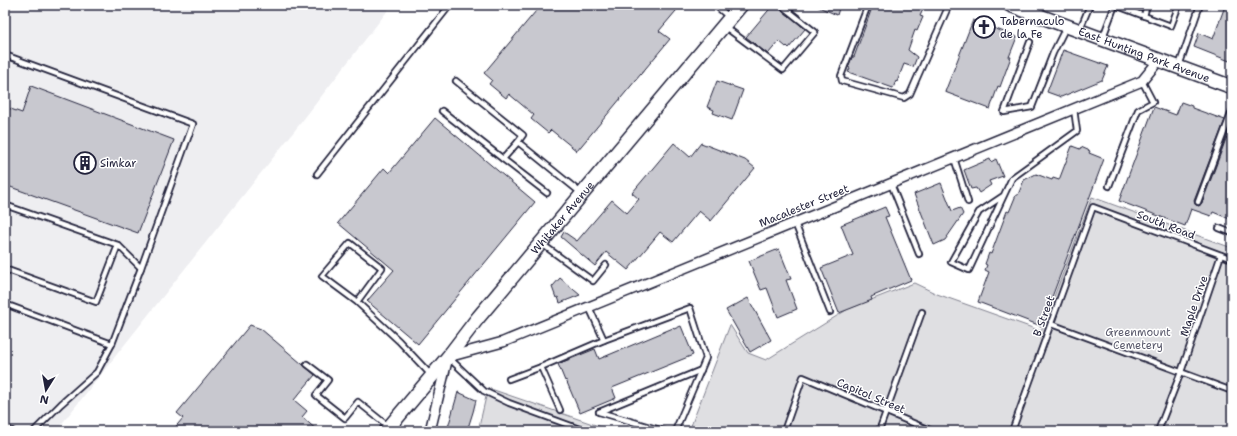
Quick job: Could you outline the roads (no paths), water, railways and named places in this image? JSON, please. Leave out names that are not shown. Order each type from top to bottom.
[{"type":"main road","name":"Whitaker Avenue","points":[[387,429],[448,357],[477,319],[741,5]]},
{"type":"main road","name":"East Hunting Park Avenue","points":[[1010,5],[1232,87]]},
{"type":"street","name":"Macalester Street","points":[[448,357],[503,342],[1142,81],[1159,60]]},
{"type":"street","points":[[430,430],[448,357]]},
{"type":"lane","points":[[317,174],[450,5]]},
{"type":"lane","points":[[715,5],[727,22],[783,70],[814,32],[781,5]]},
{"type":"lane","points":[[868,5],[841,76],[842,81],[904,98],[910,94],[949,5]]},
{"type":"lane","points":[[1079,30],[1090,5]]},
{"type":"lane","points":[[1102,39],[1116,5],[1171,26],[1179,5]]},
{"type":"lane","points":[[1144,16],[1147,5]]},
{"type":"lane","points":[[1178,67],[1200,5]]},
{"type":"lane","points":[[1030,42],[1004,112],[1032,107],[1053,53],[1066,26]]},
{"type":"lane","points":[[5,55],[194,124],[112,344],[97,372],[61,404],[34,431]]},
{"type":"lane","points":[[456,81],[523,135],[503,159]]},
{"type":"lane","points":[[1109,186],[1138,110],[1153,102],[1142,81]]},
{"type":"lane","points":[[1003,196],[979,212],[951,262],[969,270],[1012,178],[1077,131],[1074,109]]},
{"type":"lane","points":[[442,111],[547,193]]},
{"type":"lane","points":[[1198,202],[1232,111]]},
{"type":"lane","points":[[518,142],[582,194]]},
{"type":"lane","points":[[954,158],[968,202]]},
{"type":"lane","points":[[891,184],[919,254]]},
{"type":"lane","points":[[5,205],[118,246],[141,268]]},
{"type":"lane","name":"South Road","points":[[1093,207],[1232,259]]},
{"type":"lane","name":"B Street","points":[[1012,431],[1093,207]]},
{"type":"lane","points":[[795,223],[830,312]]},
{"type":"lane","points":[[1219,228],[1232,233]]},
{"type":"lane","points":[[357,302],[382,268],[350,243],[322,276],[357,302],[399,341],[432,376]]},
{"type":"lane","points":[[541,243],[593,281],[606,265]]},
{"type":"lane","points":[[5,269],[96,302],[118,246]]},
{"type":"lane","name":"Maple Drive","points":[[1158,431],[1181,372],[1221,255]]},
{"type":"lane","points":[[5,304],[112,344]]},
{"type":"lane","points":[[589,307],[604,340]]},
{"type":"lane","points":[[509,379],[604,340],[690,308],[706,358],[675,431]]},
{"type":"lane","points":[[879,431],[922,312]]},
{"type":"lane","points":[[1051,324],[1232,391]]},
{"type":"lane","points":[[448,357],[484,391],[509,403],[585,431]]},
{"type":"lane","points":[[307,364],[328,380],[316,395],[345,418],[358,402],[387,429]]},
{"type":"lane","points":[[541,367],[560,410]]},
{"type":"lane","points":[[664,431],[599,412],[701,370]]},
{"type":"lane","name":"Capitol Street","points":[[784,431],[804,377],[932,431]]},
{"type":"lane","points":[[5,428],[12,431]]},
{"type":"place","name":"Tabernaculo de la Fe","points":[[984,27]]},
{"type":"place","name":"Simkar","points":[[85,163]]},
{"type":"park label","name":"Greenmount Cemetery","points":[[1138,338]]}]
